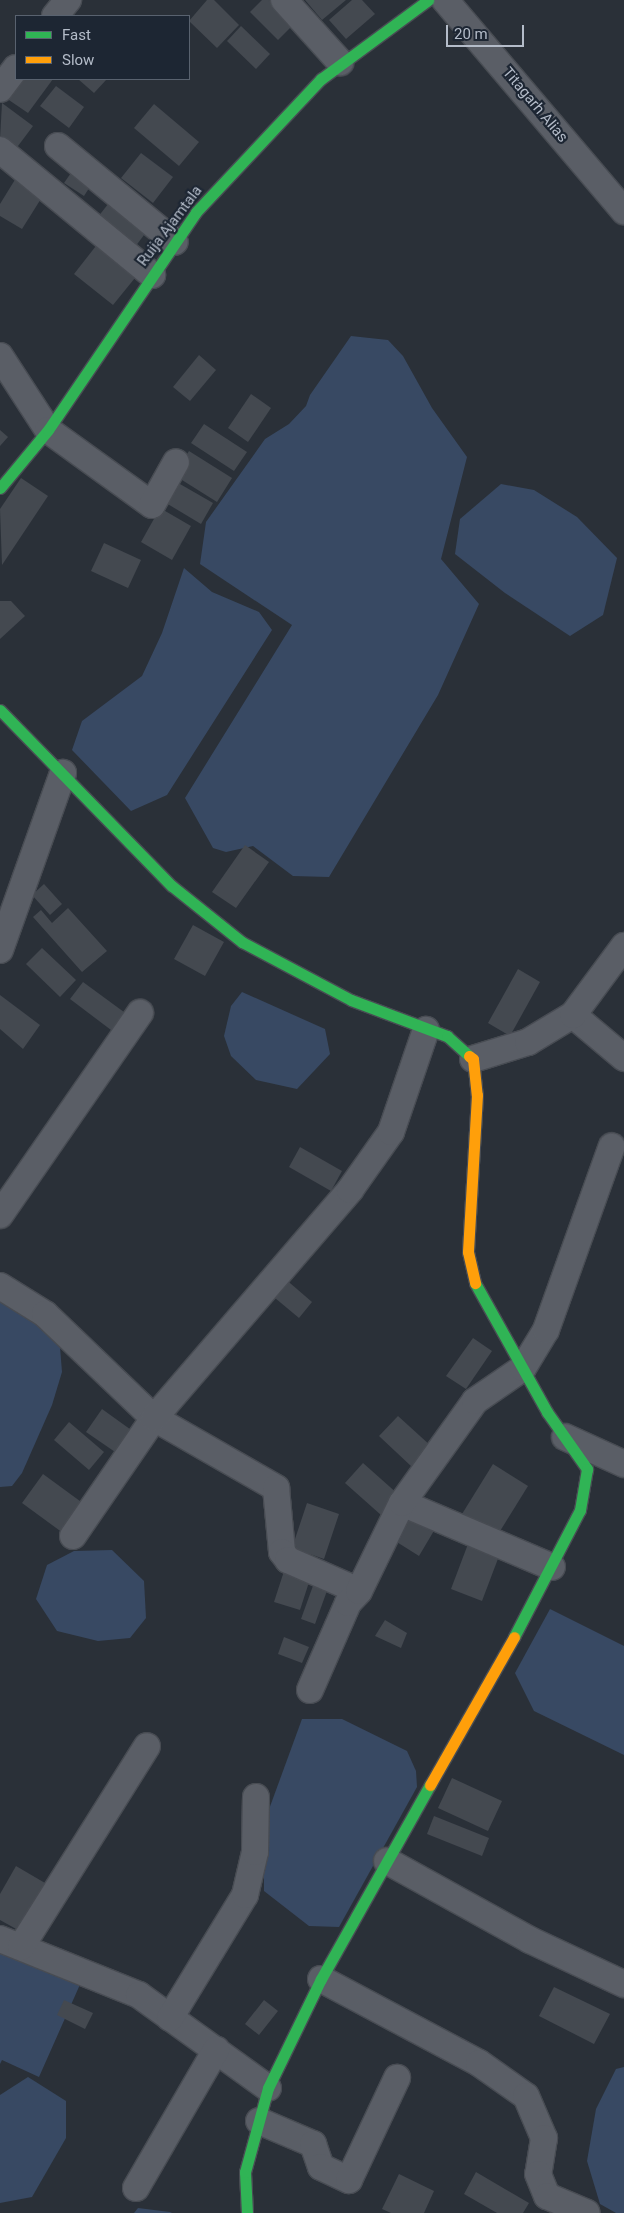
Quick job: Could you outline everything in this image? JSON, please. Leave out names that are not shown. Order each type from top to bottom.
[{"type":"street","points":[[56,15],[68,0]]},
{"type":"street","points":[[284,0],[340,62]]},
{"type":"street","name":"Ruija Ajamtala","points":[[0,488],[48,430],[196,212],[340,62],[428,0]]},
{"type":"street","name":"Titagarh Alias","points":[[445,0],[624,211]]},
{"type":"street","points":[[0,90],[15,69]]},
{"type":"street","points":[[58,146],[174,242]]},
{"type":"street","points":[[0,150],[152,275]]},
{"type":"street","points":[[0,356],[48,430],[152,505],[176,462]]},
{"type":"street","points":[[0,710],[172,886],[242,942],[351,1000],[426,1030],[447,1036],[473,1060],[477,1095],[468,1252],[476,1289],[565,1437],[587,1469],[580,1510],[552,1567],[321,1980],[268,2088],[245,2172],[247,2213]]},
{"type":"street","points":[[0,950],[63,773]]},
{"type":"street","points":[[473,1060],[528,1042],[573,1015],[624,946]]},
{"type":"street","points":[[0,1215],[140,1013]]},
{"type":"street","points":[[573,1015],[624,1058]]},
{"type":"street","points":[[73,1536],[154,1418],[350,1190],[391,1132],[426,1030]]},
{"type":"street","points":[[310,1690],[348,1603],[359,1591],[402,1503],[475,1401],[523,1368],[546,1330],[612,1146]]},
{"type":"street","points":[[0,1286],[45,1314],[154,1418],[276,1488],[282,1552],[288,1560],[359,1591]]},
{"type":"street","points":[[565,1437],[624,1464]]},
{"type":"street","points":[[402,1503],[552,1567]]},
{"type":"street","points":[[147,1746],[10,1943],[139,1995],[268,2088]]},
{"type":"street","points":[[170,2018],[245,1895],[255,1852],[256,1797]]},
{"type":"street","points":[[387,1861],[530,1940],[624,1984]]},
{"type":"street","points":[[321,1980],[478,2063],[526,2096],[544,2138],[538,2174],[547,2196],[582,2212]]},
{"type":"street","points":[[136,2188],[216,2050]]},
{"type":"street","points":[[259,2121],[313,2144],[321,2167],[349,2180],[397,2078]]},
{"type":"water","points":[[351,336],[388,340],[403,356],[432,408],[467,457],[441,559],[479,604],[438,695],[329,877],[293,876],[253,846],[226,852],[213,848],[185,798],[292,625],[200,564],[206,522],[265,439],[289,424],[306,406],[310,395]]},
{"type":"water","points":[[501,484],[534,490],[577,517],[617,558],[603,615],[570,636],[505,593],[455,554],[460,519]]},
{"type":"water","points":[[184,568],[212,592],[259,612],[272,630],[167,795],[131,811],[72,750],[82,721],[142,676],[162,633]]},
{"type":"water","points":[[242,992],[325,1029],[330,1054],[297,1089],[256,1080],[231,1056],[224,1036],[231,1006]]},
{"type":"water","points":[[0,1295],[47,1329],[60,1347],[62,1372],[52,1405],[22,1473],[12,1486],[0,1487]]},
{"type":"water","points":[[112,1550],[144,1581],[146,1618],[130,1638],[98,1641],[57,1631],[36,1599],[47,1565],[74,1551]]},
{"type":"water","points":[[550,1609],[624,1646],[624,1755],[534,1711],[515,1673]]},
{"type":"water","points":[[302,1719],[342,1719],[407,1751],[416,1771],[417,1787],[339,1927],[309,1926],[264,1891],[264,1823]]},
{"type":"water","points":[[0,1947],[82,1980],[39,2077],[2,2060],[0,2064]]},
{"type":"water","points":[[624,2067],[624,2213],[616,2213],[600,2204],[587,2161],[596,2109],[616,2069]]},
{"type":"water","points":[[28,2077],[66,2101],[66,2138],[32,2197],[0,2203],[0,2095]]},
{"type":"water","points":[[138,2208],[170,2212],[172,2213],[134,2213]]},
{"type":"building","points":[[207,0],[214,0],[239,25],[217,48],[190,20]]},
{"type":"building","points":[[262,0],[276,0],[297,21],[278,40],[250,12]]},
{"type":"building","points":[[305,0],[346,0],[322,20]]},
{"type":"building","points":[[352,0],[362,0],[375,14],[346,39],[329,20]]},
{"type":"building","points":[[241,26],[270,54],[256,69],[227,41]]},
{"type":"building","points":[[15,80],[52,80],[28,113],[0,94]]},
{"type":"building","points":[[79,80],[106,80],[94,93]]},
{"type":"building","points":[[56,86],[84,107],[69,128],[40,106]]},
{"type":"building","points":[[2,103],[33,126],[15,150],[0,139]]},
{"type":"building","points":[[154,104],[199,142],[179,166],[134,128]]},
{"type":"building","points":[[141,153],[173,177],[153,203],[121,178]]},
{"type":"building","points":[[75,167],[95,179],[84,196],[64,183]]},
{"type":"building","points":[[16,178],[44,194],[22,229],[0,216],[0,204]]},
{"type":"building","points":[[112,199],[150,227],[132,251],[94,222]]},
{"type":"building","points":[[99,242],[139,273],[113,305],[74,274]]},
{"type":"building","points":[[199,355],[216,370],[190,401],[173,387]]},
{"type":"building","points":[[251,394],[271,408],[248,442],[228,428]]},
{"type":"building","points":[[204,424],[247,452],[234,471],[191,443]]},
{"type":"building","points":[[0,430],[8,437],[0,446]]},
{"type":"building","points":[[189,451],[232,478],[217,502],[174,475]]},
{"type":"building","points":[[21,478],[48,496],[2,565],[0,509]]},
{"type":"building","points":[[173,480],[213,503],[201,524],[161,500]]},
{"type":"building","points":[[160,508],[191,526],[172,560],[141,542]]},
{"type":"building","points":[[104,543],[141,560],[128,588],[91,571]]},
{"type":"building","points":[[0,601],[11,601],[25,616],[0,639]]},
{"type":"building","points":[[245,845],[269,862],[236,908],[212,892]]},
{"type":"building","points":[[44,884],[62,904],[50,915],[32,895]]},
{"type":"building","points":[[68,908],[107,951],[82,972],[33,917],[41,910],[52,923]]},
{"type":"building","points":[[193,925],[224,942],[205,976],[174,959]]},
{"type":"building","points":[[42,948],[76,980],[60,997],[26,964]]},
{"type":"building","points":[[518,969],[540,982],[510,1036],[488,1023]]},
{"type":"building","points":[[83,982],[128,1015],[115,1033],[70,999]]},
{"type":"building","points":[[0,995],[40,1025],[23,1049],[0,1029]]},
{"type":"building","points":[[300,1147],[342,1171],[331,1191],[289,1167]]},
{"type":"building","points":[[283,1277],[312,1302],[299,1318],[269,1293]]},
{"type":"building","points":[[473,1338],[492,1351],[466,1389],[446,1376]]},
{"type":"building","points":[[102,1409],[134,1432],[118,1454],[86,1432]]},
{"type":"building","points":[[398,1416],[431,1446],[412,1467],[379,1436]]},
{"type":"building","points":[[69,1422],[104,1452],[89,1470],[54,1440]]},
{"type":"building","points":[[363,1463],[399,1495],[381,1515],[345,1483]]},
{"type":"building","points":[[493,1464],[528,1486],[497,1536],[462,1514]]},
{"type":"building","points":[[43,1474],[84,1504],[63,1533],[22,1503]]},
{"type":"building","points":[[307,1503],[339,1514],[324,1559],[292,1548]]},
{"type":"building","points":[[407,1513],[435,1529],[419,1556],[392,1539]]},
{"type":"building","points":[[468,1544],[499,1556],[482,1601],[451,1589]]},
{"type":"building","points":[[285,1568],[311,1576],[300,1610],[274,1602]]},
{"type":"building","points":[[314,1583],[328,1588],[315,1624],[301,1619]]},
{"type":"building","points":[[385,1620],[407,1633],[401,1648],[375,1636]]},
{"type":"building","points":[[284,1637],[309,1647],[302,1663],[278,1654]]},
{"type":"building","points":[[452,1778],[502,1801],[488,1831],[438,1808]]},
{"type":"building","points":[[434,1816],[489,1838],[482,1856],[427,1834]]},
{"type":"building","points":[[16,1866],[45,1883],[18,1930],[0,1920],[0,1894]]},
{"type":"building","points":[[554,1987],[610,2014],[594,2044],[539,2016]]},
{"type":"building","points":[[64,2000],[93,2013],[85,2029],[57,2015]]},
{"type":"building","points":[[264,2000],[278,2011],[259,2035],[245,2024]]},
{"type":"building","points":[[476,2172],[529,2203],[523,2213],[497,2213],[464,2194]]},
{"type":"building","points":[[399,2174],[434,2191],[424,2213],[391,2213],[382,2209]]},
{"type":"traffic: fast","points":[[0,488],[48,430],[196,212],[321,79],[428,0]]},
{"type":"traffic: fast","points":[[0,710],[172,886],[242,942],[351,1000],[447,1036],[469,1056]]},
{"type":"traffic: fast","points":[[475,1283],[547,1412],[587,1469],[580,1510],[514,1637]]},
{"type":"traffic: fast","points":[[247,2213],[245,2172],[268,2088],[321,1979],[430,1785]]},
{"type":"traffic: slow","points":[[469,1056],[473,1059],[477,1095],[468,1252],[475,1283]]},
{"type":"traffic: slow","points":[[430,1785],[514,1637]]}]
